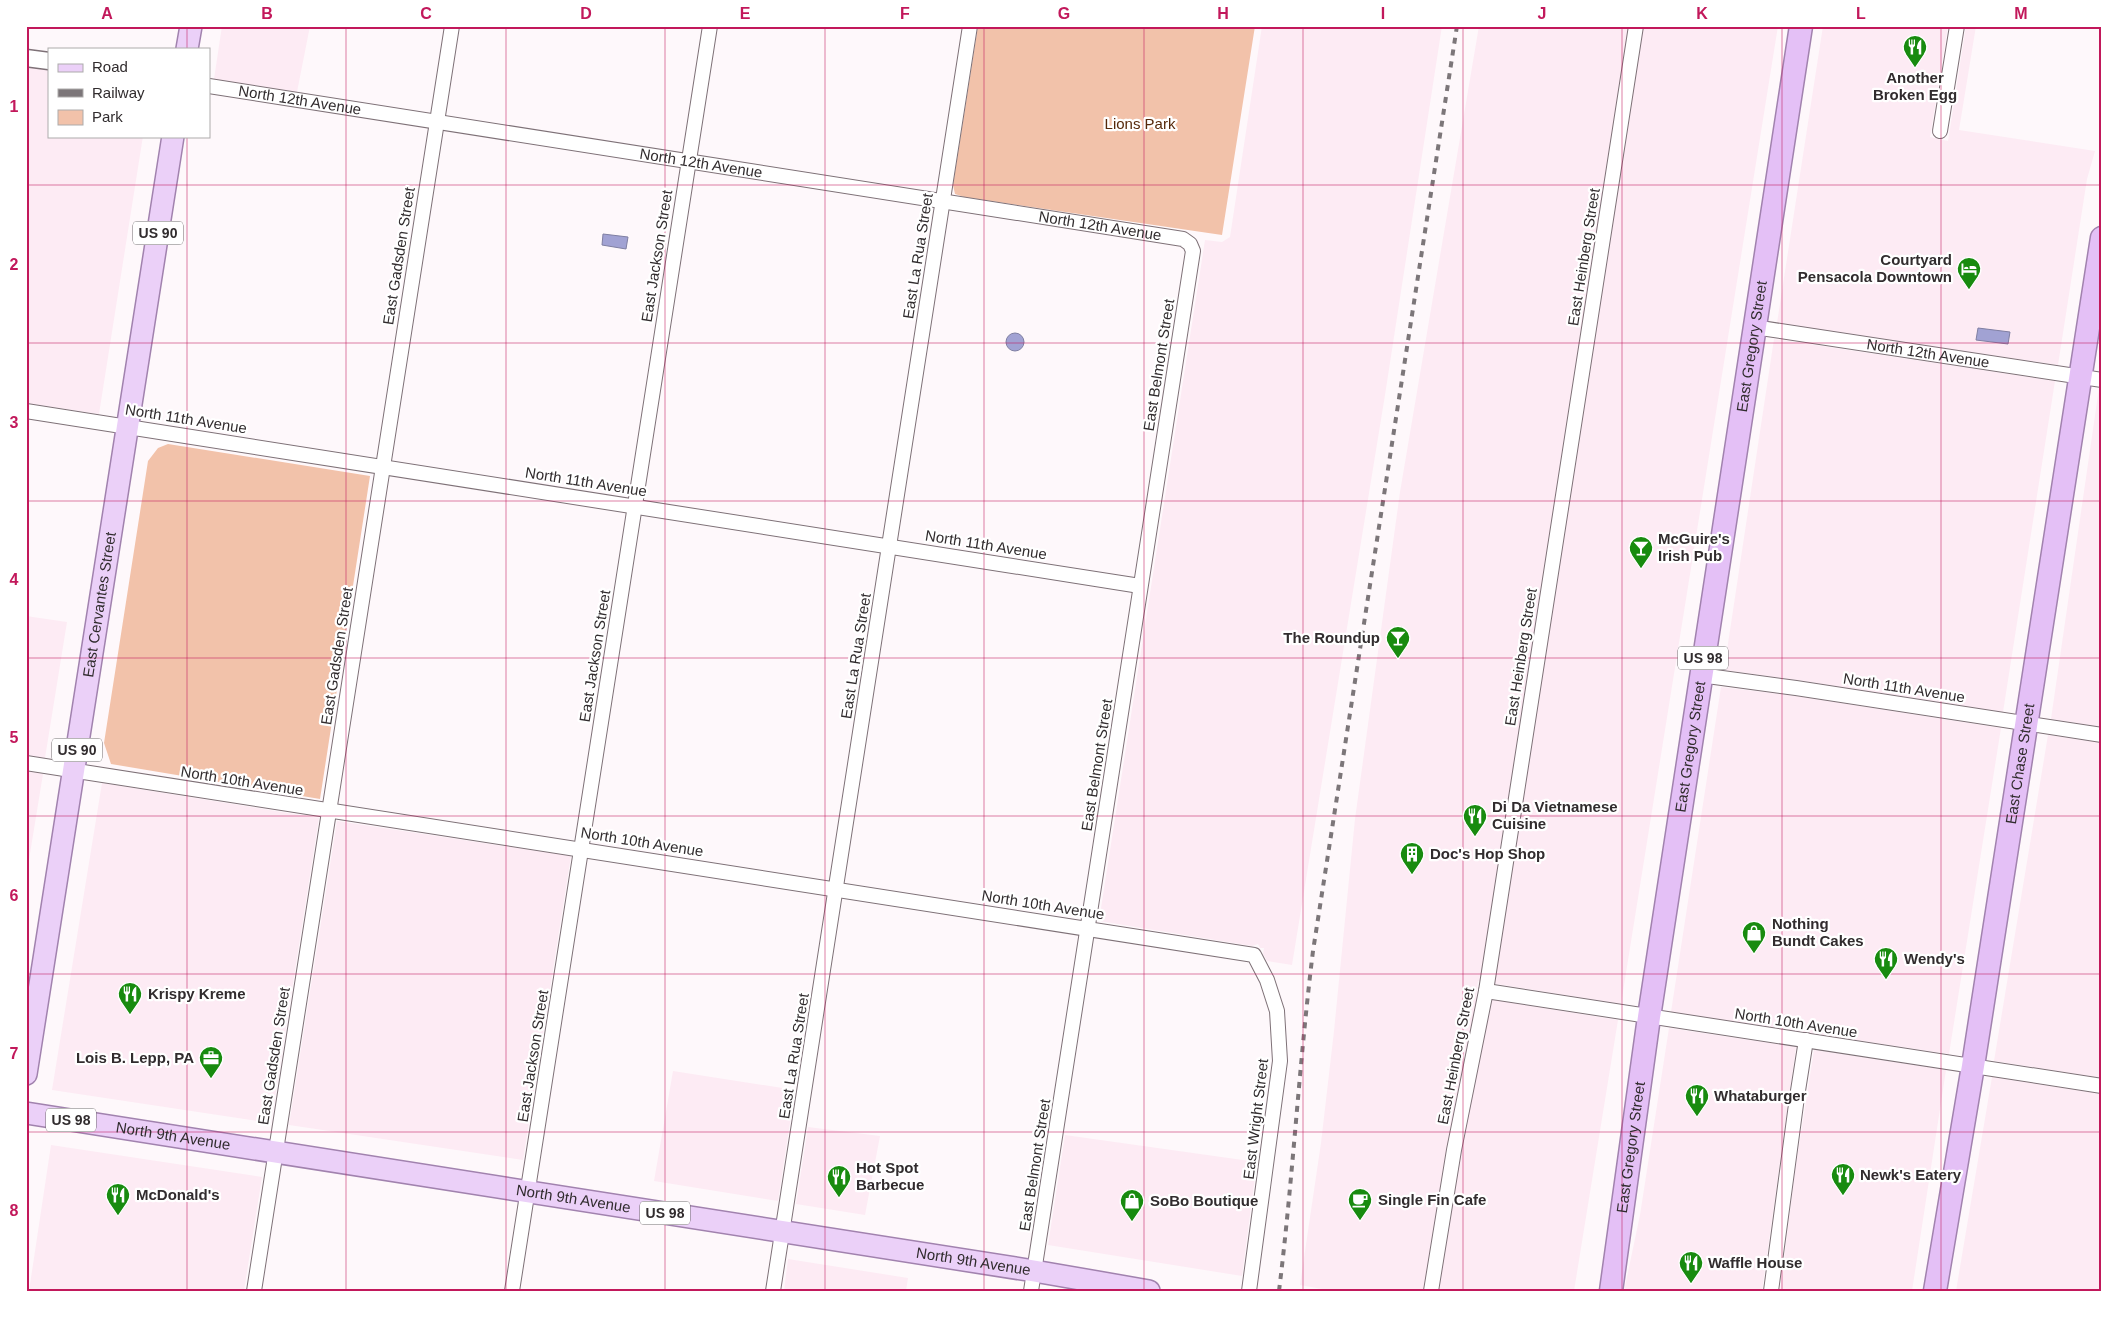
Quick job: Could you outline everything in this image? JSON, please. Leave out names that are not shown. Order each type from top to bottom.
[{"type":"highway","name":"East Gregory Street","points":[[1611,1291],[1649,1017],[1700,675],[1800,26]]},
{"type":"highway","name":"East Chase Street","points":[[1935,1291],[1973,1066],[2026,724],[2091,378],[2102,238]]},
{"type":"main road","points":[[187,48],[191,26]]},
{"type":"main road","name":"East Cervantes Street","points":[[26,1074],[173,138]]},
{"type":"main road","name":"North 9th Avenue","points":[[26,1113],[783,1232],[1033,1281],[1149,1291]]},
{"type":"street","name":"East Gadsden Street","points":[[254,1291],[452,26]]},
{"type":"street","name":"East Jackson Street","points":[[512,1291],[710,26]]},
{"type":"street","name":"East La Rua Street","points":[[773,1291],[970,26]]},
{"type":"street","name":"East Heinberg Street","points":[[1431,1291],[1454,1150],[1486,991],[1636,26]]},
{"type":"street","points":[[1940,131],[1957,26]]},
{"type":"street","points":[[26,58],[48,61]]},
{"type":"street","name":"North 12th Avenue","points":[[210,86],[1183,239],[1190,244]]},
{"type":"street","name":"East Belmont Street","points":[[1033,1281],[1193,251],[1190,244]]},
{"type":"street","name":"North 12th Avenue","points":[[1754,327],[2091,378]]},
{"type":"street","name":"North 11th Avenue","points":[[26,411],[635,505],[1140,586]]},
{"type":"street","name":"North 11th Avenue","points":[[1700,675],[2102,735]]},
{"type":"street","name":"North 10th Avenue","points":[[26,763],[1254,955]]},
{"type":"street","name":"East Wright Street","points":[[1249,1291],[1280,1062],[1277,1010],[1267,980],[1254,955]]},
{"type":"street","name":"North 10th Avenue","points":[[1486,991],[2102,1086]]},
{"type":"street","points":[[1771,1291],[1806,1040]]},
{"type":"shaded area","points":[[222,26],[310,26],[297,92],[214,79]]},
{"type":"shaded area","points":[[1262,26],[1442,26],[1385,395],[1292,965],[1267,961],[1263,954],[1264,948],[1260,948],[1258,944],[1252,946],[1099,921],[1205,240],[1222,242],[1230,237]]},
{"type":"shaded area","points":[[1479,26],[1778,26],[1621,1004],[1478,981],[1476,997],[1618,1020],[1574,1291],[1333,1291],[1300,1285],[1321,1143],[1355,819],[1400,492]]},
{"type":"shaded area","points":[[1823,26],[1948,26],[1930,137],[1948,141],[1966,26],[1976,26],[1959,130],[2095,151],[2087,179],[2058,365],[1777,323]]},
{"type":"shaded area","points":[[26,66],[48,70],[48,138],[143,138],[99,414],[26,403]]},
{"type":"shaded area","points":[[1774,339],[2055,381],[2003,712],[1724,670]]},
{"type":"shaded area","points":[[2099,388],[2102,388],[2102,727],[2051,719]]},
{"type":"shaded area","points":[[26,616],[67,622],[45,758],[26,755]]},
{"type":"shaded area","points":[[1721,687],[1796,696],[2001,728],[1949,1054],[1671,1012]]},
{"type":"shaded area","points":[[2048,735],[2102,743],[2102,1078],[1994,1061]]},
{"type":"shaded area","points":[[26,771],[43,774],[26,878]]},
{"type":"shaded area","points":[[102,783],[319,818],[271,1123],[52,1090]]},
{"type":"shaded area","points":[[337,821],[571,856],[523,1160],[289,1125]]},
{"type":"shaded area","points":[[1669,1028],[1796,1047],[1762,1291],[1624,1291],[1640,1215]]},
{"type":"shaded area","points":[[1814,1050],[1946,1070],[1912,1291],[1780,1291],[1795,1171]]},
{"type":"shaded area","points":[[673,1071],[795,1090],[778,1201],[654,1181]]},
{"type":"shaded area","points":[[1992,1077],[2102,1094],[2102,1291],[1956,1291]]},
{"type":"shaded area","points":[[808,1127],[880,1136],[865,1215],[796,1204]]},
{"type":"shaded area","points":[[1065,1135],[1257,1162],[1242,1276],[1048,1245]]},
{"type":"shaded area","points":[[51,1145],[262,1177],[244,1291],[29,1291]]},
{"type":"shaded area","points":[[788,1259],[908,1278],[906,1291],[784,1291]]},
{"type":"green space","name":"Lions Park","points":[[978,26],[1255,26],[1222,235],[964,197],[955,194],[953,185]]},
{"type":"green space","points":[[168,444],[370,476],[320,799],[111,764],[104,743],[148,461],[158,448]]},
{"type":"water","points":[[603,234],[628,237],[626,249],[602,245]]},
{"type":"water","points":[[1978,328],[2010,332],[2008,344],[1976,340]]},
{"type":"water","points":[[1015,333],[1021,336],[1024,342],[1021,348],[1015,351],[1009,348],[1006,342],[1009,336]]},
{"type":"railway","points":[[1279,1291],[1313,951],[1457,26]]},
{"type":"place","name":"Another Broken Egg","points":[[1915,68]]},
{"type":"place","name":"Courtyard Pensacola Downtown","points":[[1969,290]]},
{"type":"place","name":"McGuire's Irish Pub","points":[[1641,569]]},
{"type":"place","name":"The Roundup","points":[[1398,659]]},
{"type":"place","name":"Di Da Vietnamese Cuisine","points":[[1475,837]]},
{"type":"place","name":"Doc's Hop Shop","points":[[1412,875]]},
{"type":"place","name":"Nothing Bundt Cakes","points":[[1754,954]]},
{"type":"place","name":"Wendy's","points":[[1886,980]]},
{"type":"place","name":"Krispy Kreme","points":[[130,1015]]},
{"type":"place","name":"Lois B. Lepp, PA","points":[[211,1079]]},
{"type":"place","name":"Whataburger","points":[[1697,1117]]},
{"type":"place","name":"Newk's Eatery","points":[[1843,1196]]},
{"type":"place","name":"Hot Spot Barbecue","points":[[839,1198]]},
{"type":"place","name":"McDonald's","points":[[118,1216]]},
{"type":"place","name":"Single Fin Cafe","points":[[1360,1221]]},
{"type":"place","name":"SoBo Boutique","points":[[1132,1222]]},
{"type":"place","name":"Waffle House","points":[[1691,1284]]}]
